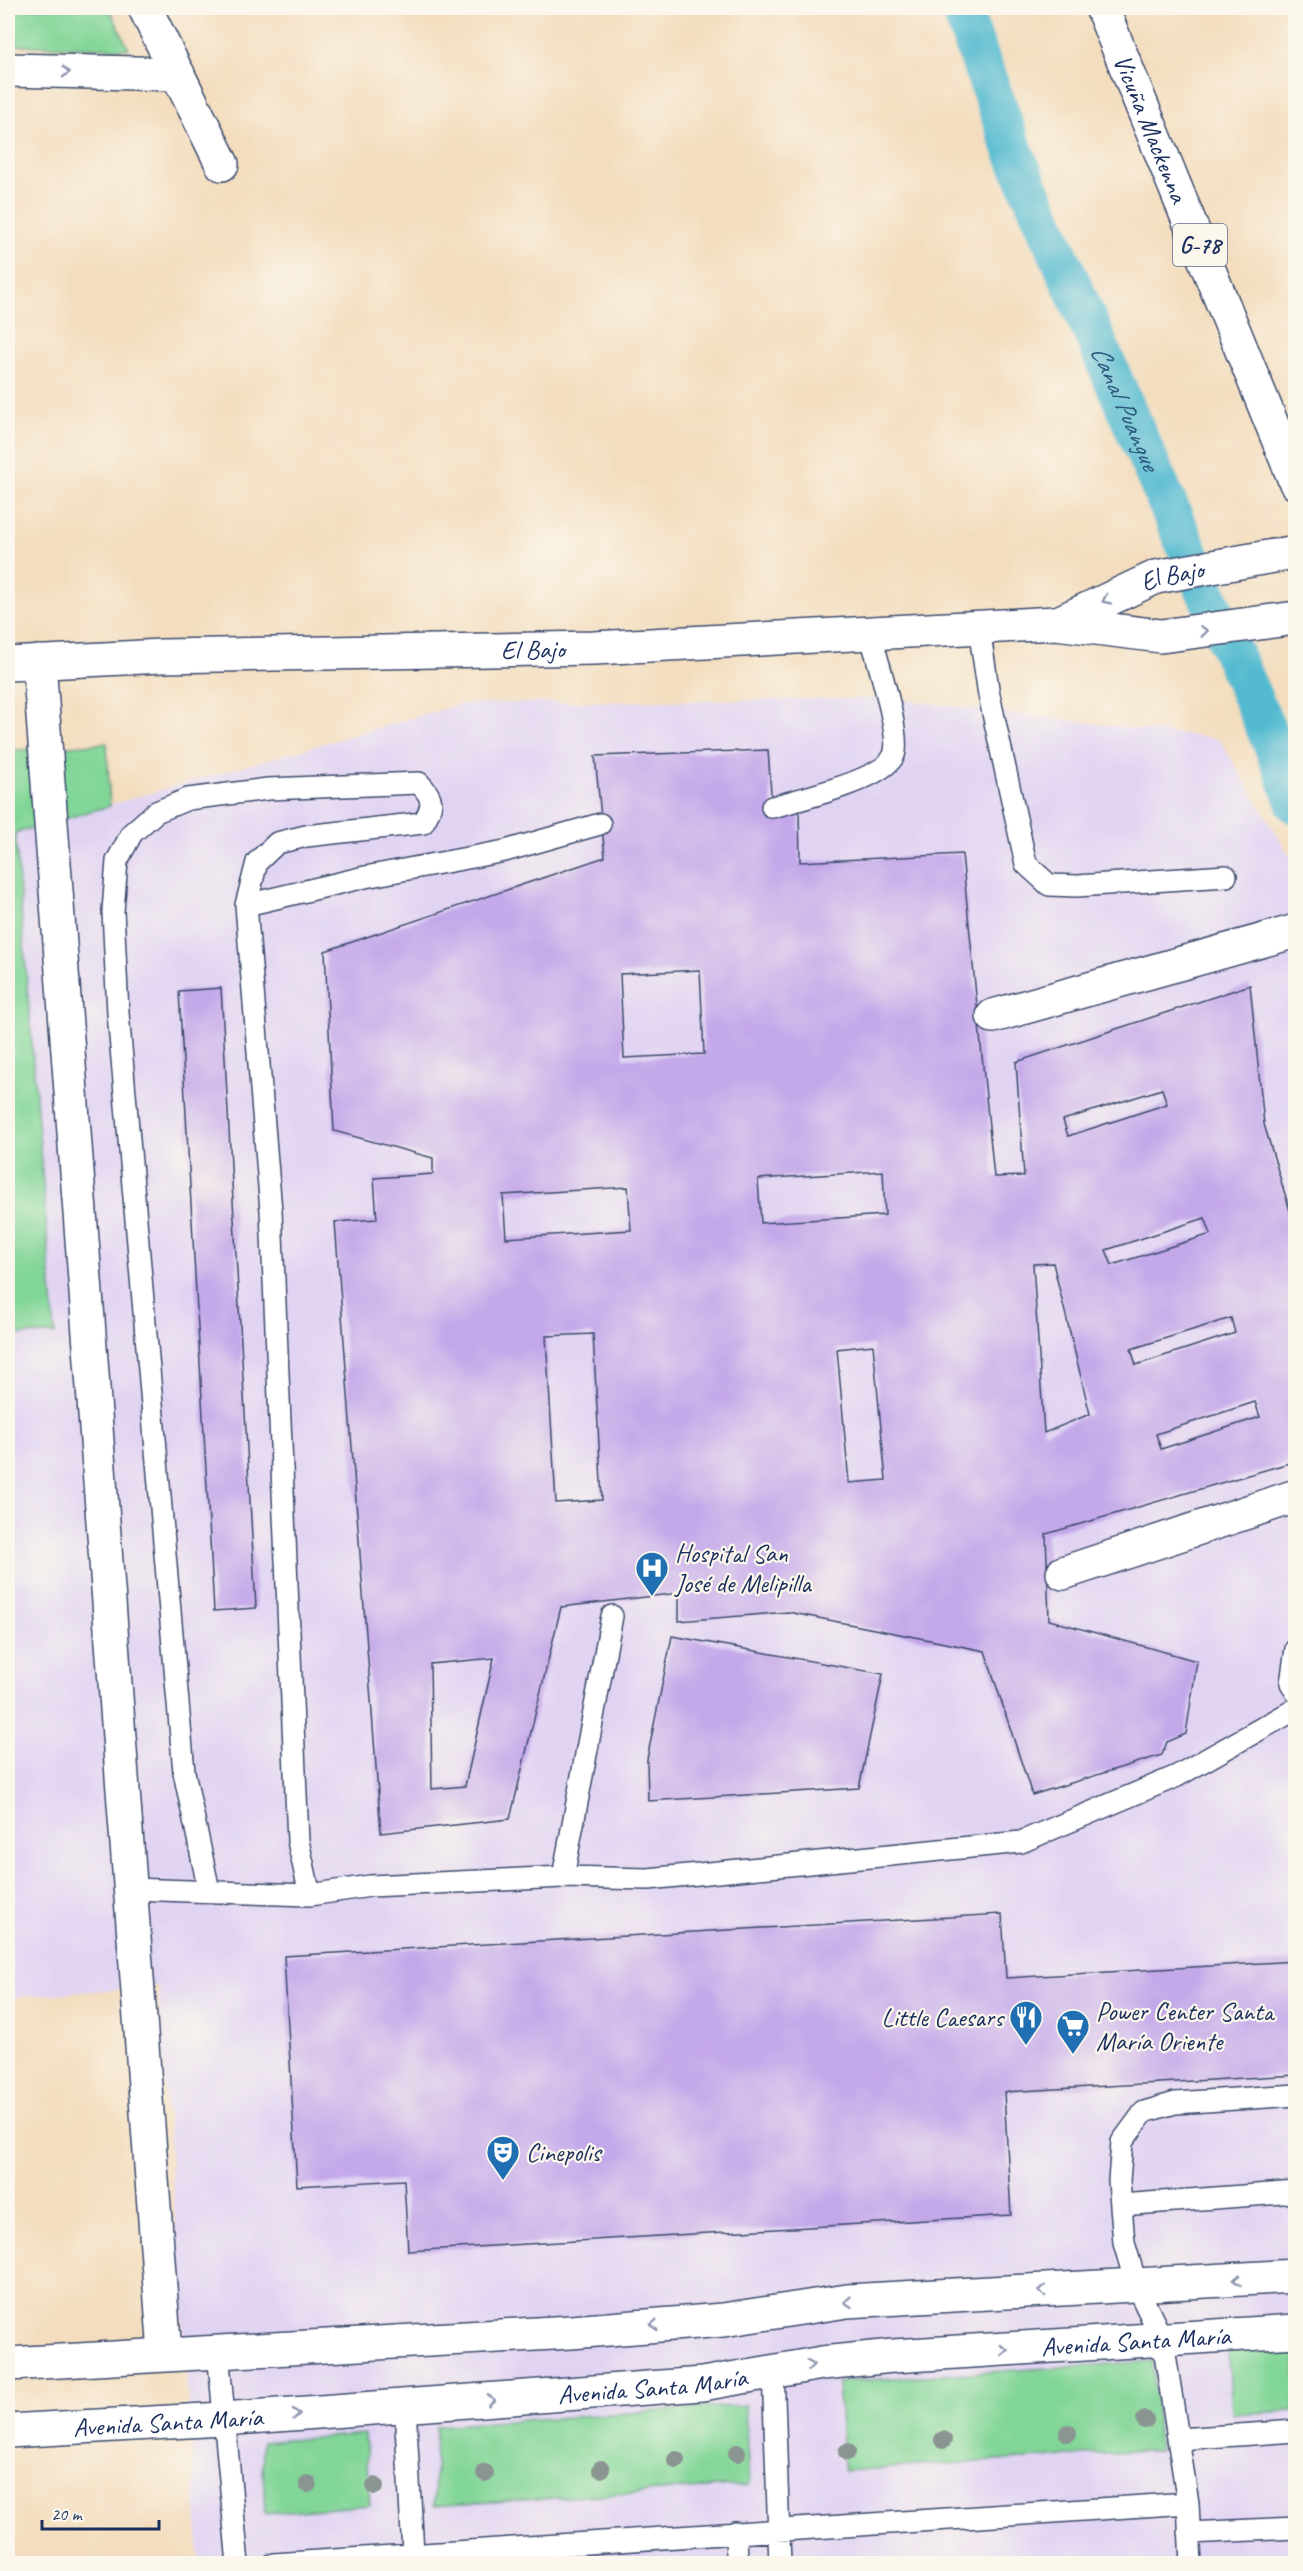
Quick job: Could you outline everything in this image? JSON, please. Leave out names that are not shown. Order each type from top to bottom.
[{"type":"street","points":[[145,8],[222,164]]},
{"type":"street","name":"Vicuña Mackenna","points":[[1102,8],[1296,483]]},
{"type":"street","points":[[8,70],[178,74]]},
{"type":"street","name":"El Bajo","points":[[1056,623],[1156,577],[1296,552]]},
{"type":"street","name":"El Bajo","points":[[23,663],[162,656],[594,648],[1056,623],[1161,636],[1296,618]]},
{"type":"street","points":[[23,663],[130,1889],[165,2354]]},
{"type":"street","points":[[993,1016],[1287,934]]},
{"type":"street","points":[[1063,1573],[1296,1496]]},
{"type":"street","points":[[8,2364],[571,2332],[686,2323],[847,2301],[1137,2287],[1296,2276]]},
{"type":"street","name":"Avenida Santa María","points":[[8,2431],[405,2407],[702,2384],[772,2370],[893,2356],[1296,2331]]},
{"type":"lane","points":[[979,628],[988,695],[1026,864],[1049,885],[1077,886],[1226,876]]},
{"type":"lane","points":[[772,807],[853,782],[889,765],[895,754],[896,743],[870,633]]},
{"type":"lane","points":[[209,1891],[184,1772],[118,1013],[113,912],[117,861],[132,833],[156,812],[188,799],[268,789],[419,783],[430,794],[431,810],[423,823],[306,836],[277,843],[257,862],[246,905],[272,1211],[298,1841],[310,1895]]},
{"type":"lane","points":[[246,905],[365,877],[505,851],[600,824]]},
{"type":"lane","points":[[563,1877],[612,1616]]},
{"type":"lane","points":[[1296,1649],[1290,1683],[1296,1692]]},
{"type":"lane","points":[[130,1889],[310,1895],[370,1886],[563,1877],[648,1879],[1021,1842],[1177,1776],[1296,1709]]},
{"type":"lane","points":[[1191,2564],[1188,2503],[1163,2341],[1137,2287],[1124,2243],[1119,2181],[1122,2142],[1144,2112],[1174,2103],[1296,2095]]},
{"type":"lane","points":[[1121,2205],[1296,2192]]},
{"type":"lane","points":[[218,2352],[238,2564]]},
{"type":"lane","points":[[772,2370],[780,2564]]},
{"type":"lane","points":[[405,2407],[413,2553]]},
{"type":"lane","points":[[1178,2439],[1296,2431]]},
{"type":"lane","points":[[274,2564],[1188,2503]]},
{"type":"lane","points":[[1189,2533],[1296,2528]]},
{"type":"lane","points":[[735,2532],[738,2564]]},
{"type":"shaded area","name":"Hospital San José de Melipilla","points":[[889,698],[1219,739],[1296,866],[1295,2563],[200,2563],[158,1986],[8,1998],[8,1335],[55,1333],[15,832],[461,704]]},
{"type":"green space","points":[[8,8],[109,8],[129,49],[8,45]]},
{"type":"green space","points":[[107,743],[110,806],[15,833],[55,1334],[8,1335],[8,751]]},
{"type":"green space","points":[[1295,2345],[1295,2411],[1232,2414],[1228,2349]]},
{"type":"green space","points":[[1153,2361],[1159,2450],[844,2471],[838,2382]]},
{"type":"green space","points":[[745,2405],[749,2485],[434,2506],[436,2426]]},
{"type":"green space","points":[[365,2434],[370,2505],[265,2514],[262,2442]]},
{"type":"building","points":[[768,750],[772,808],[799,811],[800,862],[962,854],[994,1177],[1024,1176],[1016,1062],[1250,985],[1264,1124],[1296,1231],[1296,1461],[1046,1534],[1049,1620],[1197,1661],[1186,1734],[1167,1742],[1162,1755],[1032,1795],[985,1651],[788,1612],[679,1621],[679,1593],[561,1607],[510,1819],[381,1833],[335,1222],[377,1219],[374,1178],[433,1174],[433,1158],[334,1131],[325,951],[605,857],[595,756]],"holes":[[[700,970],[704,1054],[624,1058],[620,974]],[[1162,1089],[1167,1104],[1068,1136],[1063,1120]],[[883,1171],[885,1215],[761,1223],[758,1179]],[[628,1187],[631,1230],[506,1238],[503,1195]],[[1205,1218],[1211,1234],[1112,1265],[1106,1250]],[[1053,1263],[1090,1414],[1044,1433],[1033,1264]],[[1231,1318],[1235,1333],[1136,1365],[1131,1349]],[[593,1334],[602,1500],[556,1503],[546,1336]],[[873,1345],[886,1480],[849,1483],[837,1349]],[[1255,1402],[1260,1417],[1161,1449],[1156,1434]],[[494,1658],[465,1786],[432,1789],[430,1664]]]},
{"type":"building","points":[[221,988],[256,1608],[214,1611],[179,991]]},
{"type":"building","points":[[672,1636],[883,1674],[859,1788],[648,1801],[647,1759]]},
{"type":"building","points":[[1002,1914],[1006,1978],[1296,1961],[1296,2075],[1004,2092],[1011,2215],[408,2251],[404,2180],[297,2186],[284,1956]]},
{"type":"waterway","name":"Canal Puangue","points":[[961,8],[1015,155],[1280,761],[1296,804]]},
{"type":"place","name":"Hospital San José de Melipilla","points":[[652,1597]]},
{"type":"place","name":"Little Caesars","points":[[1026,2046]]},
{"type":"place","name":"Power Center Santa María Oriente","points":[[1073,2055]]},
{"type":"place","name":"Cinepolis","points":[[503,2181]]}]
